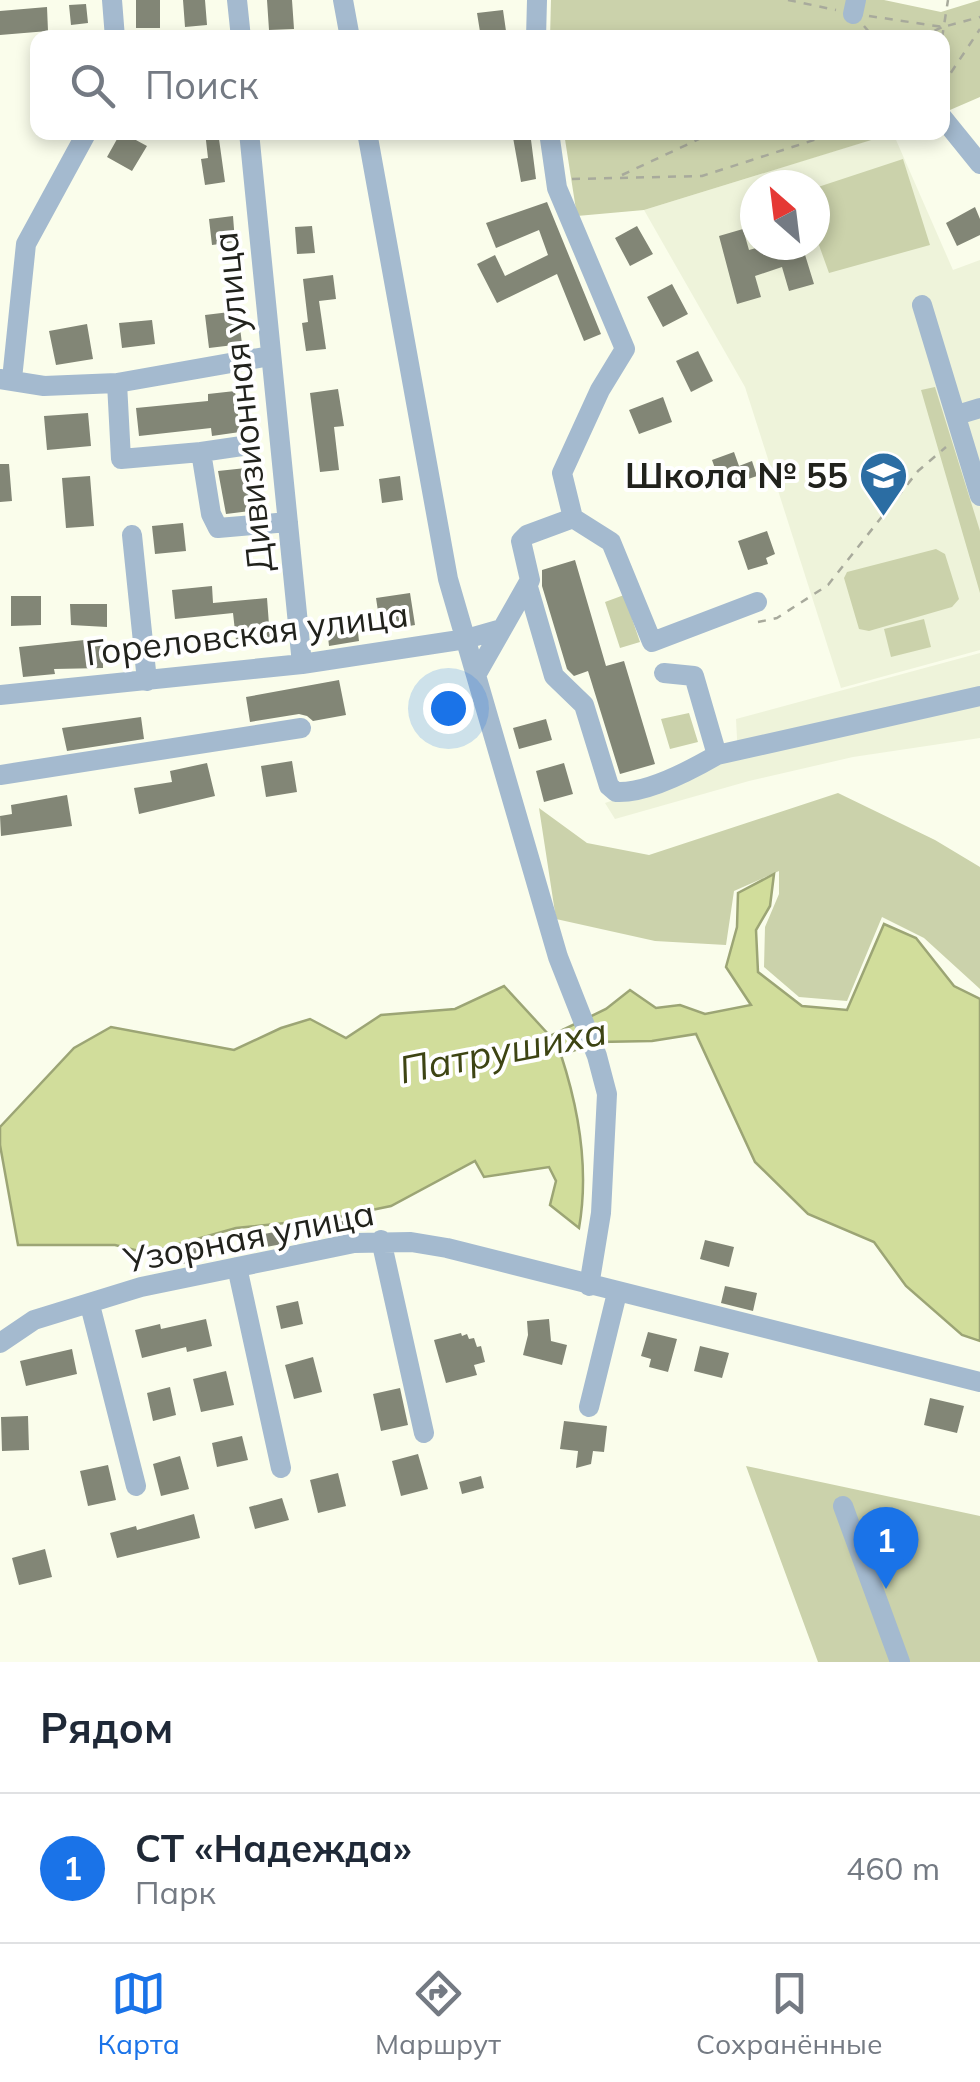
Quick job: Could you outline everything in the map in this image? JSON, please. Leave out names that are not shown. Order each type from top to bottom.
[{"type":"street","points":[[112,0],[114,30]]},
{"type":"street","points":[[238,0],[240,30]]},
{"type":"street","points":[[343,0],[349,30]]},
{"type":"street","points":[[536,0],[536,30]]},
{"type":"street","points":[[950,127],[980,164]]},
{"type":"street","points":[[82,140],[26,244],[6,379],[44,386],[118,383],[270,356]]},
{"type":"street","name":"Дивизионная улица","points":[[251,140],[302,664]]},
{"type":"street","points":[[368,140],[448,579],[558,957],[597,1056],[607,1094],[600,1213],[589,1286]]},
{"type":"street","points":[[550,140],[556,180],[626,349],[600,390],[562,473],[573,518],[611,542],[652,642],[750,606]]},
{"type":"street","points":[[922,305],[980,496]]},
{"type":"street","points":[[118,383],[121,459],[242,446]]},
{"type":"street","points":[[960,424],[980,408]]},
{"type":"street","points":[[201,452],[210,514],[218,528],[288,522]]},
{"type":"street","points":[[476,675],[528,587],[530,580],[521,540],[573,518]]},
{"type":"street","points":[[132,535],[147,681]]},
{"type":"street","points":[[528,587],[554,676],[584,705],[609,786],[623,793],[690,770],[717,754],[980,696]]},
{"type":"street","name":"Гореловская улица","points":[[0,695],[302,664],[466,639],[501,629]]},
{"type":"street","points":[[664,673],[694,676],[717,754]]},
{"type":"street","points":[[0,775],[301,728]]},
{"type":"street","points":[[381,1240],[424,1433]]},
{"type":"street","name":"Узорная улица","points":[[4,1331],[141,1287],[381,1240],[447,1248],[617,1294],[980,1382]]},
{"type":"street","points":[[238,1267],[281,1468]]},
{"type":"street","points":[[588,1406],[617,1294]]},
{"type":"street","points":[[90,1305],[136,1486]]},
{"type":"street","points":[[842,1506],[900,1662]]},
{"type":"path","points":[[788,0],[854,7],[943,26]]},
{"type":"path","points":[[943,30],[948,0]]},
{"type":"path","points":[[935,30],[980,16]]},
{"type":"path","points":[[950,74],[980,29]]},
{"type":"path","points":[[620,176],[697,140]]},
{"type":"path","points":[[556,180],[702,176],[815,140]]},
{"type":"path","points":[[750,606],[758,622],[777,618],[828,585],[918,470],[960,424]]},
{"type":"shaded area","points":[[551,0],[884,0],[941,12],[980,0],[980,97],[950,110],[950,30],[550,30]]},
{"type":"shaded area","points":[[565,140],[871,140],[774,170],[740,170],[740,180],[644,210],[577,216]]},
{"type":"shaded area","name":"Школа № 55","points":[[870,140],[896,140],[953,270],[980,260],[980,650],[841,688],[745,387],[644,210],[740,180],[740,260],[830,260],[830,170],[773,170]]},
{"type":"shaded area","points":[[903,159],[930,245],[829,273],[824,260],[830,260],[830,183]]},
{"type":"shaded area","points":[[935,387],[980,531],[980,593],[921,390]]},
{"type":"shaded area","points":[[936,549],[945,554],[959,599],[952,607],[869,631],[859,629],[844,578],[847,572]]},
{"type":"shaded area","points":[[624,595],[640,642],[620,648],[605,602]]},
{"type":"shaded area","points":[[924,619],[931,647],[891,657],[884,629]]},
{"type":"shaded area","points":[[980,653],[980,738],[853,757],[615,819],[605,803],[738,758],[736,719]]},
{"type":"shaded area","points":[[689,713],[698,742],[670,749],[661,719]]},
{"type":"shaded area","points":[[838,793],[935,840],[980,867],[980,989],[924,938],[882,917],[847,1001],[799,997],[764,967],[765,927],[779,894],[779,871],[734,891],[726,945],[655,941],[556,919],[539,808],[587,843],[649,855]]},
{"type":"shaded area","points":[[746,1466],[980,1516],[980,1662],[818,1662]]},
{"type":"water","name":"Патрушиха","points":[[774,874],[770,906],[756,930],[758,972],[802,1006],[847,1010],[884,924],[916,938],[954,986],[980,999],[980,1341],[962,1335],[906,1286],[874,1242],[808,1214],[755,1162],[696,1034],[652,1041],[598,1042],[561,1055],[580,1141],[583,1185],[579,1228],[550,1205],[556,1181],[549,1167],[484,1177],[475,1161],[391,1206],[333,1218],[236,1228],[147,1253],[115,1245],[18,1245],[0,1127],[74,1048],[111,1027],[234,1050],[310,1019],[346,1038],[381,1015],[455,1009],[504,986],[550,1036],[606,1009],[630,990],[656,1008],[680,1005],[705,1014],[751,1005],[726,967],[737,927],[738,893]]},
{"type":"building","points":[[136,0],[160,0],[160,28],[136,28]]},
{"type":"building","points":[[183,0],[205,0],[207,25],[185,27]]},
{"type":"building","points":[[267,0],[292,0],[294,29],[269,30]]},
{"type":"building","points":[[86,4],[88,23],[71,25],[69,5]]},
{"type":"building","points":[[47,7],[48,30],[0,35],[0,11]]},
{"type":"building","points":[[503,10],[506,30],[480,30],[477,13]]},
{"type":"building","points":[[117,140],[136,140],[147,146],[132,171],[107,157]]},
{"type":"building","points":[[206,140],[219,140],[225,182],[205,185],[201,159],[208,158]]},
{"type":"building","points":[[513,140],[531,140],[536,179],[521,182]]},
{"type":"building","points":[[547,202],[601,334],[584,341],[557,274],[497,303],[477,264],[495,255],[505,276],[548,255],[539,230],[496,248],[486,223]]},
{"type":"building","points":[[975,207],[980,235],[957,246],[946,223]]},
{"type":"building","points":[[233,216],[235,242],[212,245],[209,219]]},
{"type":"building","points":[[312,226],[315,253],[297,254],[295,227]]},
{"type":"building","points":[[637,226],[653,254],[630,266],[615,238]]},
{"type":"building","points":[[740,230],[740,260],[807,260],[814,284],[789,291],[782,267],[755,276],[761,297],[737,304],[719,236]]},
{"type":"building","points":[[333,275],[336,299],[319,301],[326,349],[306,351],[302,323],[308,322],[303,279]]},
{"type":"building","points":[[672,284],[688,314],[663,327],[647,297]]},
{"type":"building","points":[[238,311],[242,344],[209,348],[205,315]]},
{"type":"building","points":[[152,320],[155,344],[122,348],[119,323]]},
{"type":"building","points":[[87,324],[93,359],[56,365],[49,331]]},
{"type":"building","points":[[698,351],[713,381],[691,392],[676,361]]},
{"type":"building","points":[[338,389],[344,426],[334,427],[339,470],[320,472],[310,393]]},
{"type":"building","points":[[235,391],[240,432],[212,436],[211,428],[139,436],[136,408],[208,401],[208,394]]},
{"type":"building","points":[[663,397],[672,422],[639,434],[629,410]]},
{"type":"building","points":[[88,413],[91,446],[47,450],[44,416]]},
{"type":"building","points":[[734,452],[739,466],[752,461],[757,476],[722,488],[712,460]]},
{"type":"building","points":[[0,464],[9,464],[12,501],[0,502]]},
{"type":"building","points":[[246,468],[250,511],[226,514],[218,471]]},
{"type":"building","points":[[90,476],[94,526],[66,528],[62,478]]},
{"type":"building","points":[[400,476],[403,500],[382,503],[379,479]]},
{"type":"building","points":[[183,523],[186,551],[155,554],[152,526]]},
{"type":"building","points":[[767,531],[775,554],[766,558],[768,564],[748,570],[738,541]]},
{"type":"building","points":[[575,560],[606,666],[624,661],[655,764],[620,774],[588,671],[574,676],[567,669],[542,586],[542,570]]},
{"type":"building","points":[[212,586],[213,603],[267,598],[270,638],[236,640],[233,613],[175,619],[172,590]]},
{"type":"building","points":[[410,593],[415,625],[381,631],[376,598]]},
{"type":"building","points":[[11,596],[41,596],[41,625],[11,626]]},
{"type":"building","points":[[70,604],[107,604],[107,627],[71,625]]},
{"type":"building","points":[[357,624],[359,641],[329,646],[327,627]]},
{"type":"building","points":[[103,638],[103,668],[54,669],[55,674],[23,677],[19,647]]},
{"type":"building","points":[[339,680],[346,715],[313,721],[299,714],[250,722],[246,697]]},
{"type":"building","points":[[141,717],[144,739],[67,751],[62,728]]},
{"type":"building","points":[[546,719],[552,740],[519,749],[513,728]]},
{"type":"building","points":[[292,761],[297,792],[266,797],[261,766]]},
{"type":"building","points":[[207,763],[215,796],[139,814],[134,788],[172,782],[170,771]]},
{"type":"building","points":[[564,763],[573,794],[544,802],[536,771]]},
{"type":"building","points":[[67,795],[72,826],[1,836],[0,816],[12,814],[11,805]]},
{"type":"building","points":[[353,1219],[354,1229],[329,1234],[327,1224]]},
{"type":"building","points":[[285,1230],[287,1243],[261,1248],[259,1235]]},
{"type":"building","points":[[705,1240],[734,1247],[729,1267],[700,1259]]},
{"type":"building","points":[[199,1245],[201,1260],[178,1265],[175,1250]]},
{"type":"building","points":[[725,1286],[757,1293],[753,1311],[721,1303]]},
{"type":"building","points":[[298,1301],[303,1324],[281,1329],[276,1306]]},
{"type":"building","points":[[206,1319],[212,1346],[187,1352],[186,1347],[142,1358],[135,1330]]},
{"type":"building","points":[[549,1319],[551,1341],[567,1345],[562,1365],[523,1355],[527,1321]]},
{"type":"building","points":[[648,1332],[677,1339],[668,1372],[649,1367],[651,1359],[641,1356]]},
{"type":"building","points":[[461,1333],[474,1338],[477,1347],[481,1346],[485,1362],[474,1365],[477,1375],[446,1383],[434,1340]]},
{"type":"building","points":[[700,1346],[729,1353],[722,1378],[694,1371]]},
{"type":"building","points":[[72,1349],[77,1374],[26,1386],[20,1361]]},
{"type":"building","points":[[313,1357],[322,1392],[294,1399],[285,1365]]},
{"type":"building","points":[[226,1371],[234,1405],[201,1412],[193,1379]]},
{"type":"building","points":[[170,1387],[176,1415],[153,1421],[147,1393]]},
{"type":"building","points":[[400,1388],[408,1425],[381,1431],[373,1394]]},
{"type":"building","points":[[930,1398],[964,1406],[957,1433],[924,1425]]},
{"type":"building","points":[[28,1416],[29,1450],[2,1451],[1,1417]]},
{"type":"building","points":[[564,1421],[607,1426],[604,1452],[593,1451],[591,1464],[576,1468],[578,1451],[560,1449]]},
{"type":"building","points":[[242,1436],[248,1460],[217,1467],[212,1443]]},
{"type":"building","points":[[418,1454],[428,1489],[401,1496],[392,1461]]},
{"type":"building","points":[[180,1456],[189,1489],[161,1496],[153,1464]]},
{"type":"building","points":[[108,1465],[116,1500],[88,1506],[80,1471]]},
{"type":"building","points":[[338,1473],[346,1506],[318,1513],[310,1480]]},
{"type":"building","points":[[481,1476],[484,1488],[462,1494],[459,1482]]},
{"type":"building","points":[[282,1498],[289,1520],[255,1529],[249,1507]]},
{"type":"building","points":[[194,1514],[200,1538],[117,1558],[110,1533],[136,1526],[137,1530]]},
{"type":"building","points":[[45,1549],[52,1577],[19,1585],[12,1558]]},
{"type":"place","name":"Школа № 55","points":[[883,518]]},
{"type":"place","name":"СТ «Надежда»","points":[[886,1589]]}]
